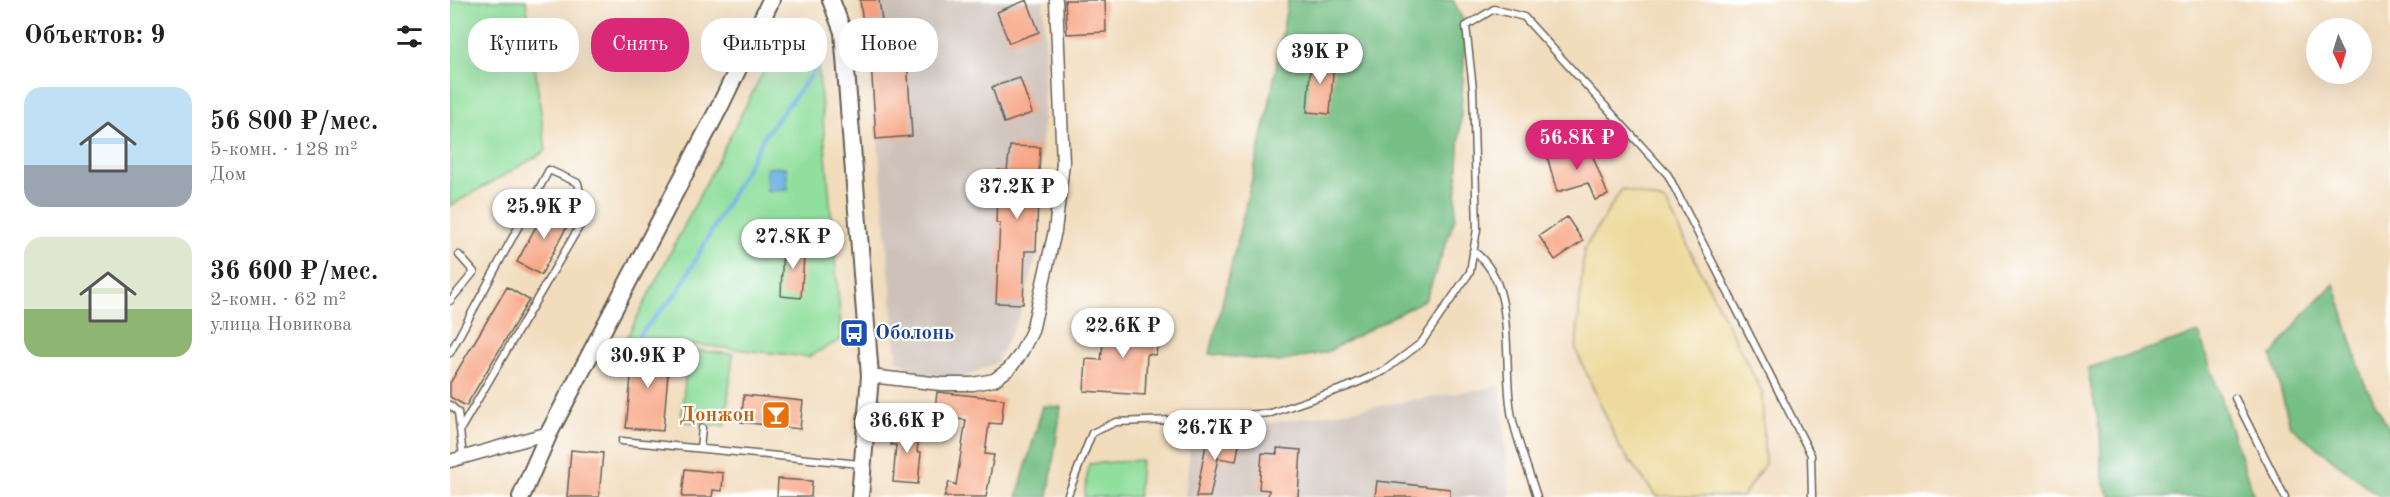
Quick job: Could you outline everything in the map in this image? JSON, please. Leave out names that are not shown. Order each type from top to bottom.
[{"type":"main road","points":[[521,497],[549,433],[720,106],[771,0]]},
{"type":"main road","points":[[831,0],[843,32],[870,376],[860,497]]},
{"type":"street","points":[[870,376],[941,384],[973,384],[994,380],[1009,369],[1020,355],[1032,331],[1055,231],[1063,163],[1056,0]]},
{"type":"street","points":[[450,461],[549,433]]},
{"type":"lane","points":[[1067,497],[1092,433],[1116,422],[1271,413],[1347,387],[1384,371],[1421,343],[1470,273],[1477,229],[1473,89],[1466,26],[1494,9],[1524,17],[1668,175],[1811,455],[1812,497]]},
{"type":"lane","points":[[450,353],[549,170],[578,183],[585,217],[460,430]]},
{"type":"lane","points":[[1473,251],[1496,276],[1504,299],[1506,364],[1512,416],[1537,497]]},
{"type":"lane","points":[[450,301],[474,272],[459,255]]},
{"type":"lane","points":[[2235,398],[2285,497]]},
{"type":"lane","points":[[450,405],[458,412],[463,457]]},
{"type":"lane","points":[[700,448],[702,428]]},
{"type":"lane","points":[[622,441],[863,464]]},
{"type":"shaded area","points":[[860,0],[1043,0],[1046,50],[1037,254],[1019,317],[996,363],[959,379],[923,375],[897,360],[872,72],[938,72],[938,18],[864,18]]},
{"type":"shaded area","points":[[1500,386],[1510,497],[1185,497],[1191,436]]},
{"type":"green space","points":[[450,0],[526,0],[528,18],[468,18],[468,72],[536,72],[546,151],[450,206]]},
{"type":"green space","points":[[1288,0],[1453,0],[1466,26],[1455,218],[1426,299],[1327,352],[1279,362],[1210,354],[1268,112]]},
{"type":"green space","points":[[763,72],[819,72],[842,339],[808,357],[627,337]]},
{"type":"green space","points":[[2334,284],[2363,380],[2390,431],[2390,497],[2380,497],[2290,426],[2272,356],[2303,315]]},
{"type":"green space","points":[[2199,333],[2254,497],[2112,497],[2104,483],[2100,433],[2088,368]]},
{"type":"green space","points":[[688,350],[733,354],[725,426],[681,421]]},
{"type":"green space","points":[[1043,406],[1061,407],[1048,497],[1017,497]]},
{"type":"green space","points":[[1141,460],[1138,497],[1084,497],[1089,464]]},
{"type":"sand","points":[[1622,189],[1666,202],[1762,393],[1765,464],[1742,497],[1656,496],[1620,448],[1576,350],[1584,249]]},
{"type":"water","points":[[786,167],[788,190],[767,191],[766,168]]},
{"type":"building","points":[[860,0],[879,0],[882,18],[862,18]]},
{"type":"building","points":[[1027,0],[1039,32],[1009,43],[997,12]]},
{"type":"building","points":[[1065,0],[1105,0],[1106,32],[1067,34]]},
{"type":"building","points":[[1311,57],[1334,59],[1330,114],[1307,112]]},
{"type":"building","points":[[872,72],[908,72],[912,136],[876,139]]},
{"type":"building","points":[[1020,78],[1032,113],[1004,123],[992,87]]},
{"type":"building","points":[[1588,144],[1608,195],[1595,200],[1588,183],[1557,192],[1547,156],[1562,152],[1563,154]]},
{"type":"building","points":[[1010,146],[1040,147],[1036,251],[1025,251],[1023,304],[996,303],[1000,223],[996,223],[998,170],[1007,171]]},
{"type":"building","points":[[548,204],[572,217],[541,275],[517,262]]},
{"type":"building","points":[[1567,217],[1583,241],[1555,260],[1539,236]]},
{"type":"building","points":[[783,243],[805,243],[801,298],[781,296]]},
{"type":"building","points":[[507,287],[529,300],[466,406],[450,397],[450,383]]},
{"type":"building","points":[[1106,320],[1160,326],[1156,355],[1147,354],[1145,395],[1084,391],[1086,359],[1101,360]]},
{"type":"building","points":[[634,347],[670,351],[663,431],[626,428]]},
{"type":"building","points":[[937,392],[1004,399],[1001,424],[989,423],[985,454],[994,455],[986,497],[944,497],[949,482],[956,485],[966,420],[934,417]]},
{"type":"building","points":[[744,395],[803,401],[800,429],[741,422]]},
{"type":"building","points":[[904,420],[920,422],[917,452],[921,452],[918,484],[893,482],[896,445],[891,445],[892,433],[902,434]]},
{"type":"building","points":[[1208,434],[1240,440],[1236,461],[1218,458],[1210,497],[1196,497]]},
{"type":"building","points":[[1277,448],[1301,450],[1298,497],[1268,497],[1269,490],[1259,489],[1262,453],[1277,454]]},
{"type":"building","points":[[571,450],[603,453],[599,497],[567,497]]},
{"type":"building","points":[[685,469],[723,473],[722,491],[713,490],[712,497],[682,497]]},
{"type":"building","points":[[778,479],[812,481],[811,497],[777,497]]},
{"type":"building","points":[[1377,481],[1450,489],[1450,497],[1375,497]]},
{"type":"waterway","points":[[639,335],[677,293],[765,135],[814,72]]},
{"type":"place","name":"Оболонь","points":[[854,333]]},
{"type":"place","name":"Донжон","points":[[776,415]]}]
